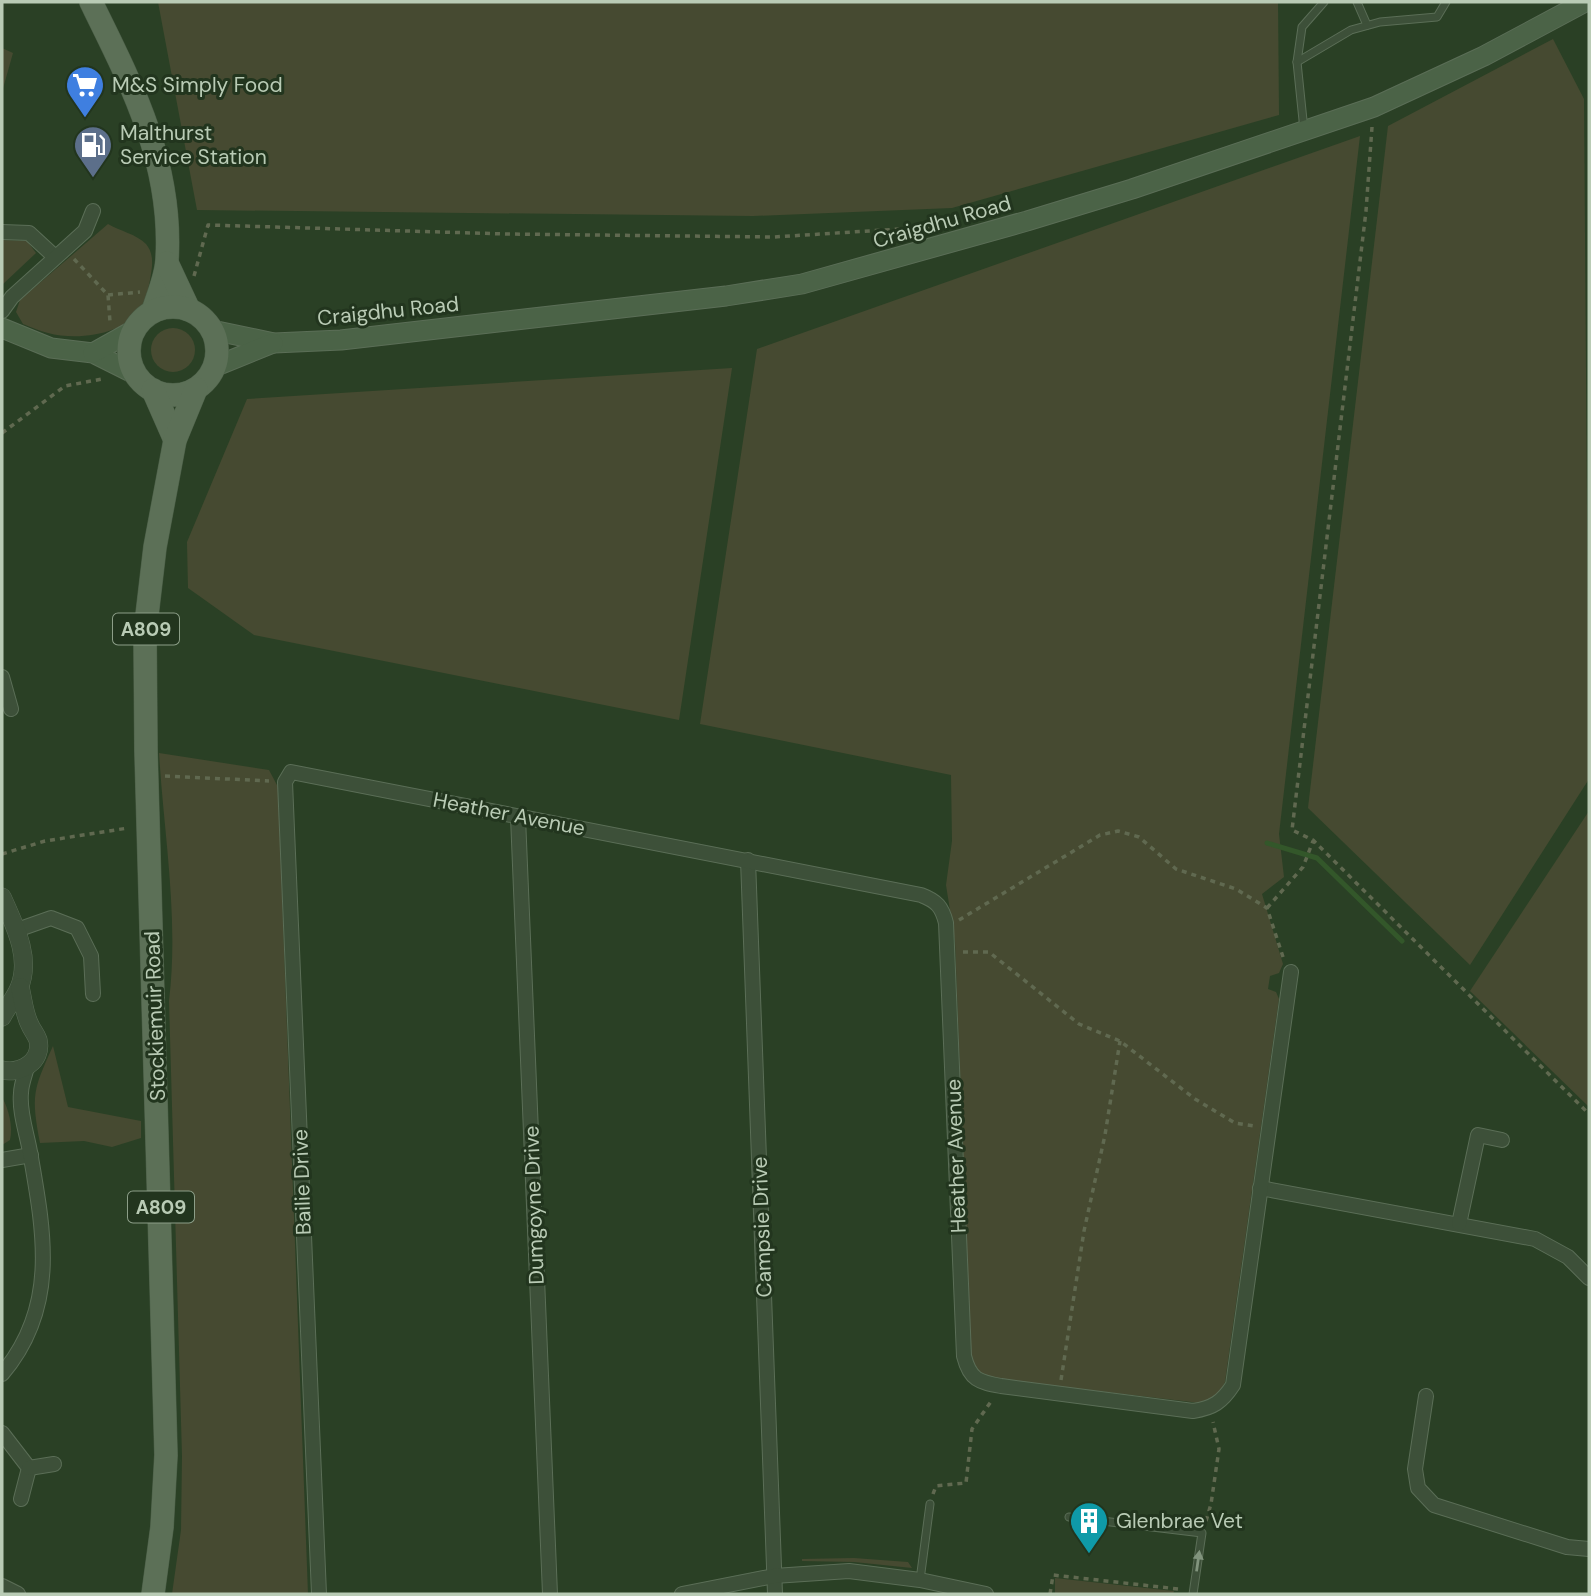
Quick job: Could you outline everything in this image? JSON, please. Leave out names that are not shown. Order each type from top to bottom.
[{"type":"main road","points":[[91,2],[135,91],[158,159],[166,225],[167,263],[189,310]]},
{"type":"main road","name":"Craigdhu Road","points":[[212,330],[274,343],[341,340],[726,296],[802,284],[1027,221],[1374,107],[1484,56],[1585,2]]},
{"type":"main road","points":[[93,353],[145,316],[167,263]]},
{"type":"main road","points":[[150,301],[164,307],[189,310],[198,314],[212,330],[217,355],[209,376],[195,389],[174,394],[153,390]]},
{"type":"main road","points":[[2,328],[51,348],[93,353],[135,374],[153,390],[175,440]]},
{"type":"main road","points":[[122,330],[135,374]]},
{"type":"main road","name":"Craigdhu Road","points":[[214,367],[274,343]]},
{"type":"main road","name":"Stockiemuir Road","points":[[153,1594],[162,1527],[166,1430],[146,751],[145,632],[155,547],[175,440],[195,389]]},
{"type":"street","points":[[2,311],[12,297],[85,231],[93,211]]},
{"type":"street","points":[[2,232],[29,233],[55,257]]},
{"type":"street","points":[[2,677],[11,709]]},
{"type":"street","name":"Heather Avenue","points":[[288,777],[748,860],[921,895],[933,900],[942,909],[946,923],[964,1356],[967,1368],[972,1376],[981,1382],[1001,1386],[1193,1411],[1210,1408]]},
{"type":"street","name":"Bailie Drive","points":[[288,777],[319,1594]]},
{"type":"street","name":"Dumgoyne Drive","points":[[519,817],[550,1594]]},
{"type":"street","name":"Campsie Drive","points":[[748,860],[775,1594]]},
{"type":"street","points":[[2,897],[17,930],[23,964],[20,986],[2,1019],[18,1020],[30,1025]]},
{"type":"street","points":[[17,930],[51,918],[77,928],[91,956],[93,994]]},
{"type":"street","points":[[1210,1408],[1224,1400],[1233,1385],[1291,972]]},
{"type":"street","points":[[3,1070],[20,1070],[27,1067],[38,1047],[38,1039],[30,1025],[20,986]]},
{"type":"street","points":[[2,1374],[26,1338],[37,1310],[43,1280],[43,1229],[20,1094],[27,1067]]},
{"type":"street","points":[[3,1070],[20,1094]]},
{"type":"street","points":[[1459,1224],[1478,1135],[1502,1140]]},
{"type":"street","points":[[2,1160],[31,1155]]},
{"type":"street","points":[[1260,1188],[1535,1239],[1568,1257],[1589,1278]]},
{"type":"street","points":[[1426,1396],[1415,1469],[1418,1488],[1434,1505],[1567,1547],[1589,1549]]},
{"type":"street","points":[[2,1433],[29,1468]]},
{"type":"street","points":[[29,1468],[54,1464]]},
{"type":"street","points":[[21,1500],[29,1468]]},
{"type":"street","points":[[682,1594],[774,1576],[849,1571],[920,1580],[986,1594]]},
{"type":"street","points":[[2,1586],[18,1594]]},
{"type":"lane","points":[[1304,130],[1297,62],[1303,27],[1324,2]]},
{"type":"lane","points":[[1357,2],[1367,25]]},
{"type":"lane","points":[[1297,62],[1351,30],[1380,22],[1437,17],[1446,2]]},
{"type":"lane","points":[[920,1580],[930,1504]]},
{"type":"lane","points":[[1069,1517],[1202,1533],[1193,1592]]},
{"type":"path","points":[[1374,107],[1366,211],[1292,830],[1313,840],[1589,1114]]},
{"type":"path","points":[[187,281],[194,279],[208,225],[507,234],[774,237],[934,227]]},
{"type":"path","points":[[55,257],[72,258],[108,295],[122,330]]},
{"type":"path","points":[[108,295],[150,301]]},
{"type":"path","points":[[2,433],[65,386],[135,374]]},
{"type":"path","points":[[175,776],[288,777]]},
{"type":"path","points":[[2,853],[45,841],[137,827]]},
{"type":"path","points":[[946,923],[964,918],[1100,835],[1118,831],[1139,837],[1177,869],[1236,889],[1267,908],[1282,957],[1291,972]]},
{"type":"path","points":[[1267,908],[1303,867],[1313,840]]},
{"type":"path","points":[[947,952],[989,952],[1079,1024],[1120,1041],[1195,1099],[1235,1124],[1270,1128]]},
{"type":"path","points":[[1058,1394],[1084,1231],[1105,1135],[1120,1041]]},
{"type":"path","points":[[930,1504],[936,1486],[966,1483],[972,1429],[1001,1386]]},
{"type":"path","points":[[1202,1533],[1211,1504],[1219,1449],[1210,1408]]},
{"type":"path","points":[[1050,1594],[1054,1575],[1178,1589]]},
{"type":"green space","points":[[158,2],[1278,2],[1279,115],[952,208],[753,216],[197,210]]},
{"type":"green space","points":[[1553,39],[1584,99],[1589,779],[1470,965],[1308,808],[1388,126]]},
{"type":"green space","points":[[2,48],[13,53],[2,92]]},
{"type":"green space","points":[[1360,136],[1279,834],[1284,877],[1262,894],[1283,964],[1279,973],[1270,976],[1268,989],[1276,992],[1279,999],[1225,1382],[1215,1396],[1200,1403],[987,1378],[977,1371],[971,1356],[955,942],[946,885],[952,841],[951,775],[700,724],[757,349]]},
{"type":"green space","points":[[108,224],[142,241],[151,253],[152,266],[142,307],[124,324],[113,330],[86,336],[60,335],[23,324],[16,312],[20,300]]},
{"type":"green space","points":[[2,240],[27,241],[36,253],[2,285]]},
{"type":"green space","points":[[173,328],[182,329],[189,334],[194,341],[194,359],[189,366],[182,371],[173,372],[164,371],[157,366],[152,359],[151,350],[152,341],[157,334],[164,329]]},
{"type":"green space","points":[[732,368],[679,720],[254,635],[188,588],[187,542],[247,399]]},
{"type":"green space","points":[[159,753],[269,770],[278,787],[308,1594],[172,1594],[181,1530],[182,1456],[169,1001],[172,908]]},
{"type":"green space","points":[[1589,811],[1589,1107],[1470,991]]},
{"type":"green space","points":[[53,1046],[68,1107],[141,1121],[141,1138],[112,1147],[84,1141],[40,1143],[35,1114],[36,1093],[41,1073]]},
{"type":"green space","points":[[2,1097],[11,1129],[10,1140],[2,1145]]},
{"type":"green space","points":[[854,1558],[908,1562],[912,1568],[854,1562],[802,1561]]},
{"type":"green space","points":[[1055,1578],[1174,1591],[1173,1594],[1055,1594]]},
{"type":"waterway","points":[[1267,843],[1317,858],[1402,941]]},
{"type":"place","name":"M&S Simply Food","points":[[85,119]]},
{"type":"place","name":"Malthurst Service Station","points":[[93,179]]},
{"type":"place","name":"Glenbrae Vet","points":[[1089,1555]]}]
